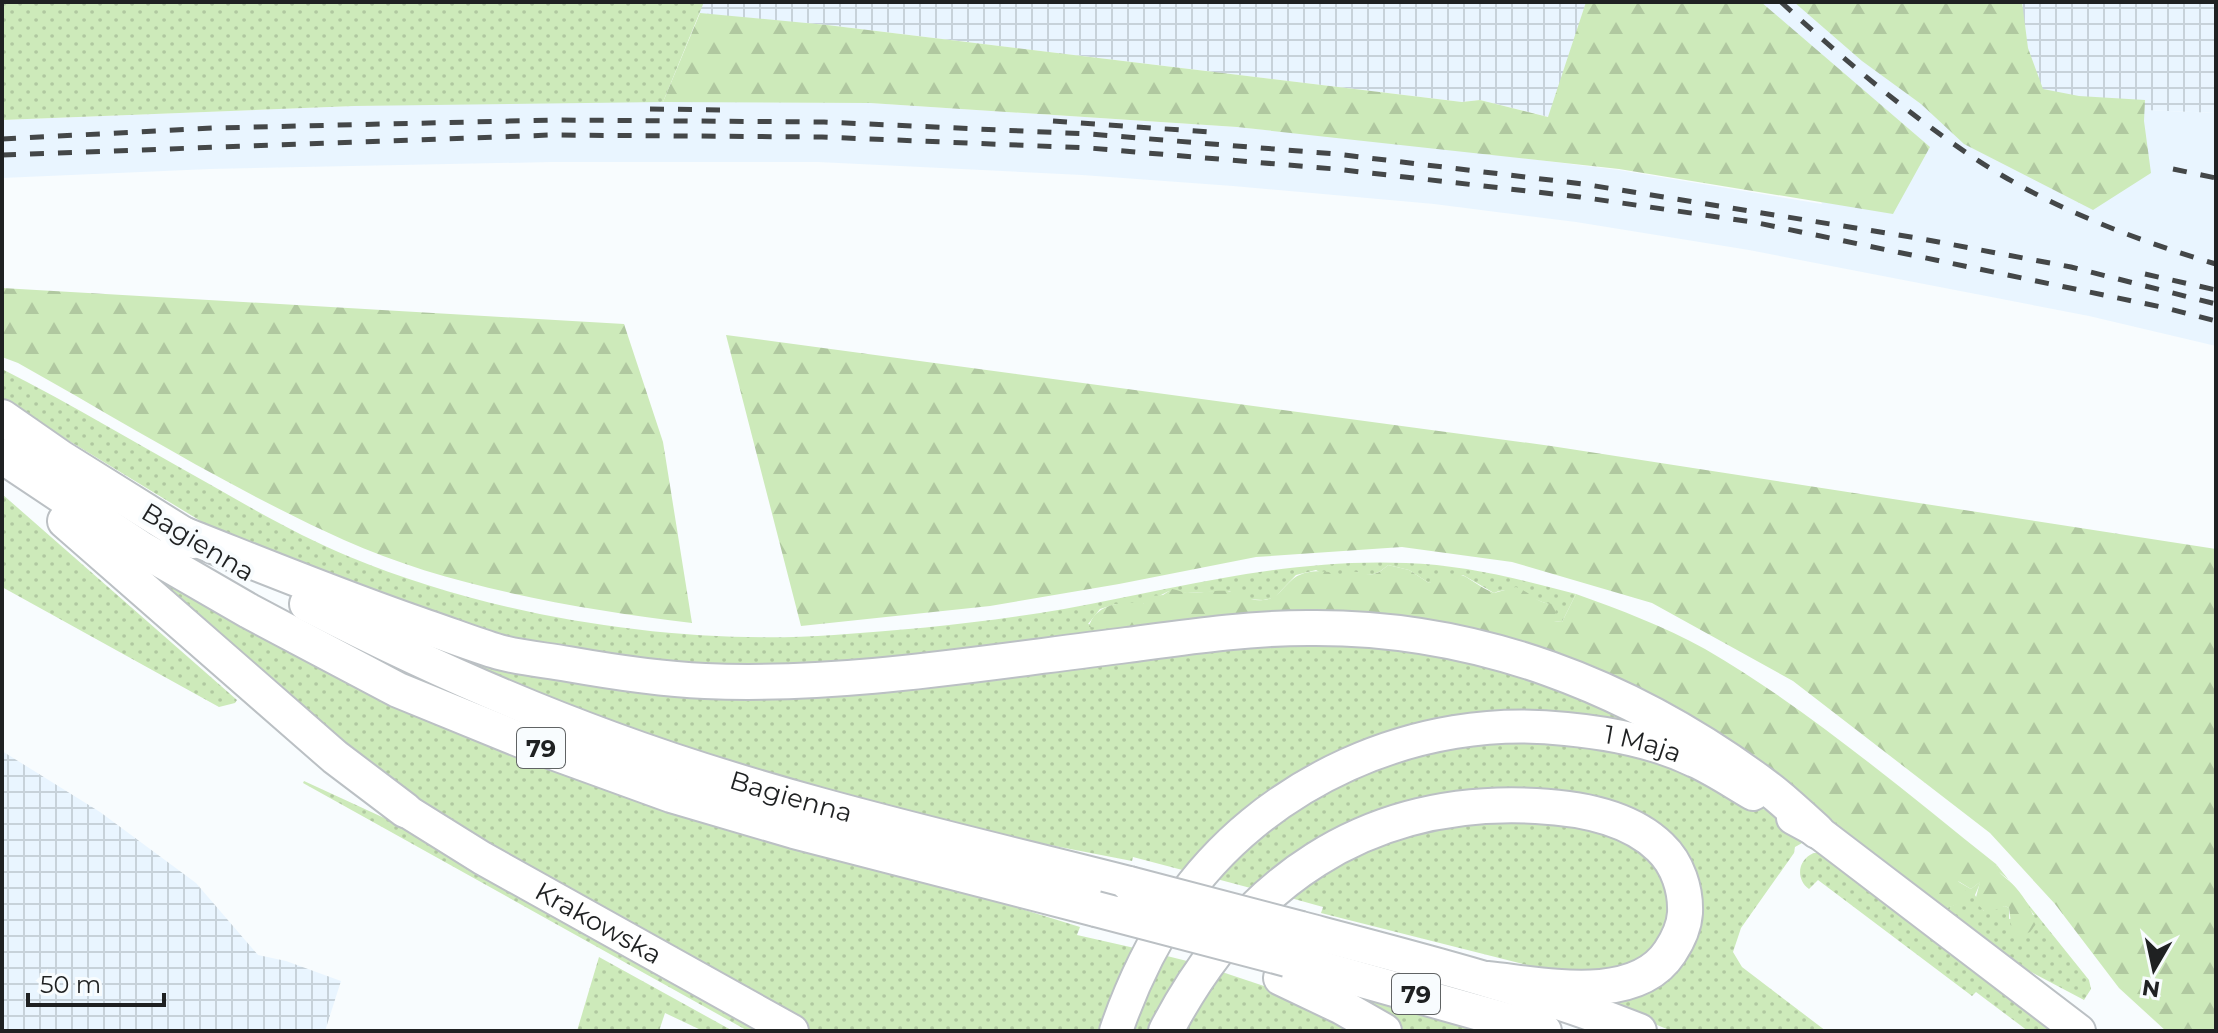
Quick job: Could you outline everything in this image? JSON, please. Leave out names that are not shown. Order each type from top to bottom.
[{"type":"main road","name":"Bagienna","points":[[2,417],[175,531],[290,596],[434,667],[612,740],[798,798],[1129,884],[1290,955],[1487,979],[1639,1031]]},
{"type":"main road","name":"Bagienna","points":[[4,458],[163,561],[261,617],[398,690],[547,750],[671,795],[794,831],[1096,909],[1181,918],[1290,955],[1544,1031]]},
{"type":"main road","points":[[4,458],[39,499],[335,757],[405,810]]},
{"type":"main road","points":[[175,531],[364,606],[501,653],[635,675],[701,681],[789,681],[892,673],[1217,633],[1307,627],[1374,630],[1439,638],[1519,657],[1584,680],[1634,703],[1767,787],[1817,831]]},
{"type":"main road","points":[[1166,1031],[1187,990],[1234,927],[1267,894],[1317,858],[1383,827],[1425,814],[1470,807],[1547,807],[1606,818],[1635,830],[1663,849],[1677,871],[1685,892],[1685,917],[1679,939],[1666,959],[1648,973],[1624,984],[1603,987],[1487,979]]},
{"type":"main road","points":[[1290,955],[1342,1007],[1384,1031]]},
{"type":"street","name":"1 Maja","points":[[1116,1031],[1147,957],[1181,918],[1208,868],[1270,810],[1347,764],[1395,746],[1475,729],[1545,726],[1632,740],[1694,760],[1817,831],[2079,1031]]},
{"type":"street","name":"Krakowska","points":[[405,810],[482,858],[792,1031]]},
{"type":"shaded area","points":[[685,2],[1586,2],[1549,117],[1480,100],[1462,102],[827,25],[692,13]]},
{"type":"shaded area","points":[[1740,2],[1839,2],[2075,107],[2216,113],[2216,346],[2089,316],[1749,250],[1576,222],[1434,204],[1233,186],[818,162],[552,162],[210,169],[2,178],[2,120],[562,101],[870,103],[1237,127],[1410,144],[1619,170],[1822,204]]},
{"type":"shaded area","points":[[1839,2],[2216,2],[2216,113],[2074,107]]},
{"type":"shaded area","points":[[2,751],[100,812],[196,883],[258,955],[286,961],[341,981],[325,1031],[2,1031]]},
{"type":"green space","points":[[2,2],[704,2],[663,102],[354,106],[2,120]]},
{"type":"green space","points":[[1586,2],[1761,2],[1930,147],[1893,214],[1619,169],[1237,127],[870,103],[663,102],[700,13],[827,25],[1462,102],[1480,100],[1548,117]]},
{"type":"green space","points":[[1794,2],[2022,2],[2028,48],[2043,89],[2079,96],[2145,100],[2144,121],[2151,173],[2093,210],[1964,144],[1921,104],[1862,61]]},
{"type":"green space","points":[[2,288],[624,324],[663,442],[692,623],[560,603],[470,583],[384,556],[302,520],[2,357]]},
{"type":"green space","points":[[726,335],[1551,446],[2216,549],[2216,1031],[2166,1031],[2119,988],[2055,904],[1990,833],[1793,681],[1652,603],[1512,562],[1402,547],[1256,557],[990,606],[801,626]]},
{"type":"green space","points":[[2,369],[262,514],[350,557],[465,596],[588,623],[713,636],[863,633],[1007,618],[1234,576],[1318,565],[1362,563],[1406,563],[1471,570],[1576,594],[1562,622],[1554,621],[1552,605],[1517,591],[1494,593],[1463,575],[1429,583],[1409,570],[1388,565],[1377,573],[1356,572],[1338,582],[1316,570],[1296,575],[1274,598],[1263,600],[1245,599],[1229,591],[1169,591],[1143,604],[1116,604],[1100,609],[1088,624],[1113,629],[1117,636],[927,660],[702,669],[502,642],[217,531],[2,400]]},
{"type":"green space","points":[[2,494],[237,700],[235,703],[219,707],[2,587]]},
{"type":"green space","points":[[107,540],[267,633],[912,875],[1080,927],[1077,935],[1139,949],[1104,1031],[813,1031],[544,881],[371,771]]},
{"type":"green space","points":[[1388,565],[1409,570],[1429,583],[1457,574],[1494,593],[1516,587],[1541,602],[1557,602],[1554,621],[1562,622],[1576,594],[1658,626],[1705,649],[1818,724],[1996,864],[2000,873],[2025,900],[2036,924],[2030,932],[2021,936],[2012,931],[2009,908],[2005,906],[1984,911],[1975,901],[1980,882],[1971,889],[1958,881],[1970,900],[1944,909],[1538,652],[1117,636],[1113,629],[1089,627],[1103,609],[1126,603],[1143,604],[1151,596],[1163,595],[1172,589],[1190,593],[1227,591],[1253,600],[1263,600],[1278,594],[1303,574],[1329,572],[1338,581],[1350,571],[1374,574]]},
{"type":"green space","points":[[398,637],[583,681],[1318,639],[1478,658],[1659,729],[1417,729],[1190,872],[1133,857],[1132,861],[962,828],[639,737]]},
{"type":"green space","points":[[1575,740],[1663,762],[1778,816],[1811,838],[1795,847],[1794,853],[1741,928],[1733,952],[1742,967],[1826,1031],[1672,1031],[1604,1004],[1657,979],[1685,863],[1519,795],[1258,890],[1213,878],[1263,829],[1357,772],[1464,741]]},
{"type":"green space","points":[[304,781],[406,828],[770,1031],[748,1031]]},
{"type":"green space","points":[[1570,819],[1652,851],[1677,912],[1649,961],[1571,976],[1321,913],[1323,907],[1280,895],[1297,882],[1436,821]]},
{"type":"green space","points":[[1814,853],[1820,853],[2054,1031],[2028,1031],[1976,992],[1972,996],[1818,880],[1809,889],[1802,880],[1800,870],[1804,860]]},
{"type":"green space","points":[[1957,881],[1971,889],[1981,881],[1975,895],[1984,911],[2005,906],[2009,908],[2009,919],[2034,915],[2010,882],[2089,980],[2091,989],[2084,1000],[2016,964],[1944,909],[1959,903]]},
{"type":"green space","points":[[1163,955],[1195,963],[1157,1031],[1127,1031]]},
{"type":"green space","points":[[599,957],[733,1031],[703,1031],[665,1013],[659,1031],[577,1031]]},
{"type":"green space","points":[[1213,969],[1264,986],[1266,981],[1362,1031],[1176,1031]]},
{"type":"green space","points":[[1332,990],[1505,1031],[1405,1031]]},
{"type":"railway","points":[[1781,2],[1897,102],[1999,174],[2089,219],[2216,264]]},
{"type":"railway","points":[[650,109],[726,110]]},
{"type":"railway","points":[[2,139],[213,128],[556,120],[824,122],[1089,134],[1336,154],[1583,184],[1917,238],[2071,267],[2216,304]]},
{"type":"railway","points":[[1053,121],[1209,132]]},
{"type":"railway","points":[[2,155],[551,135],[822,137],[1089,148],[1335,169],[1580,197],[1753,222],[2216,321]]},
{"type":"railway","points":[[2173,169],[2216,178]]},
{"type":"railway","points":[[2145,274],[2216,290]]}]
